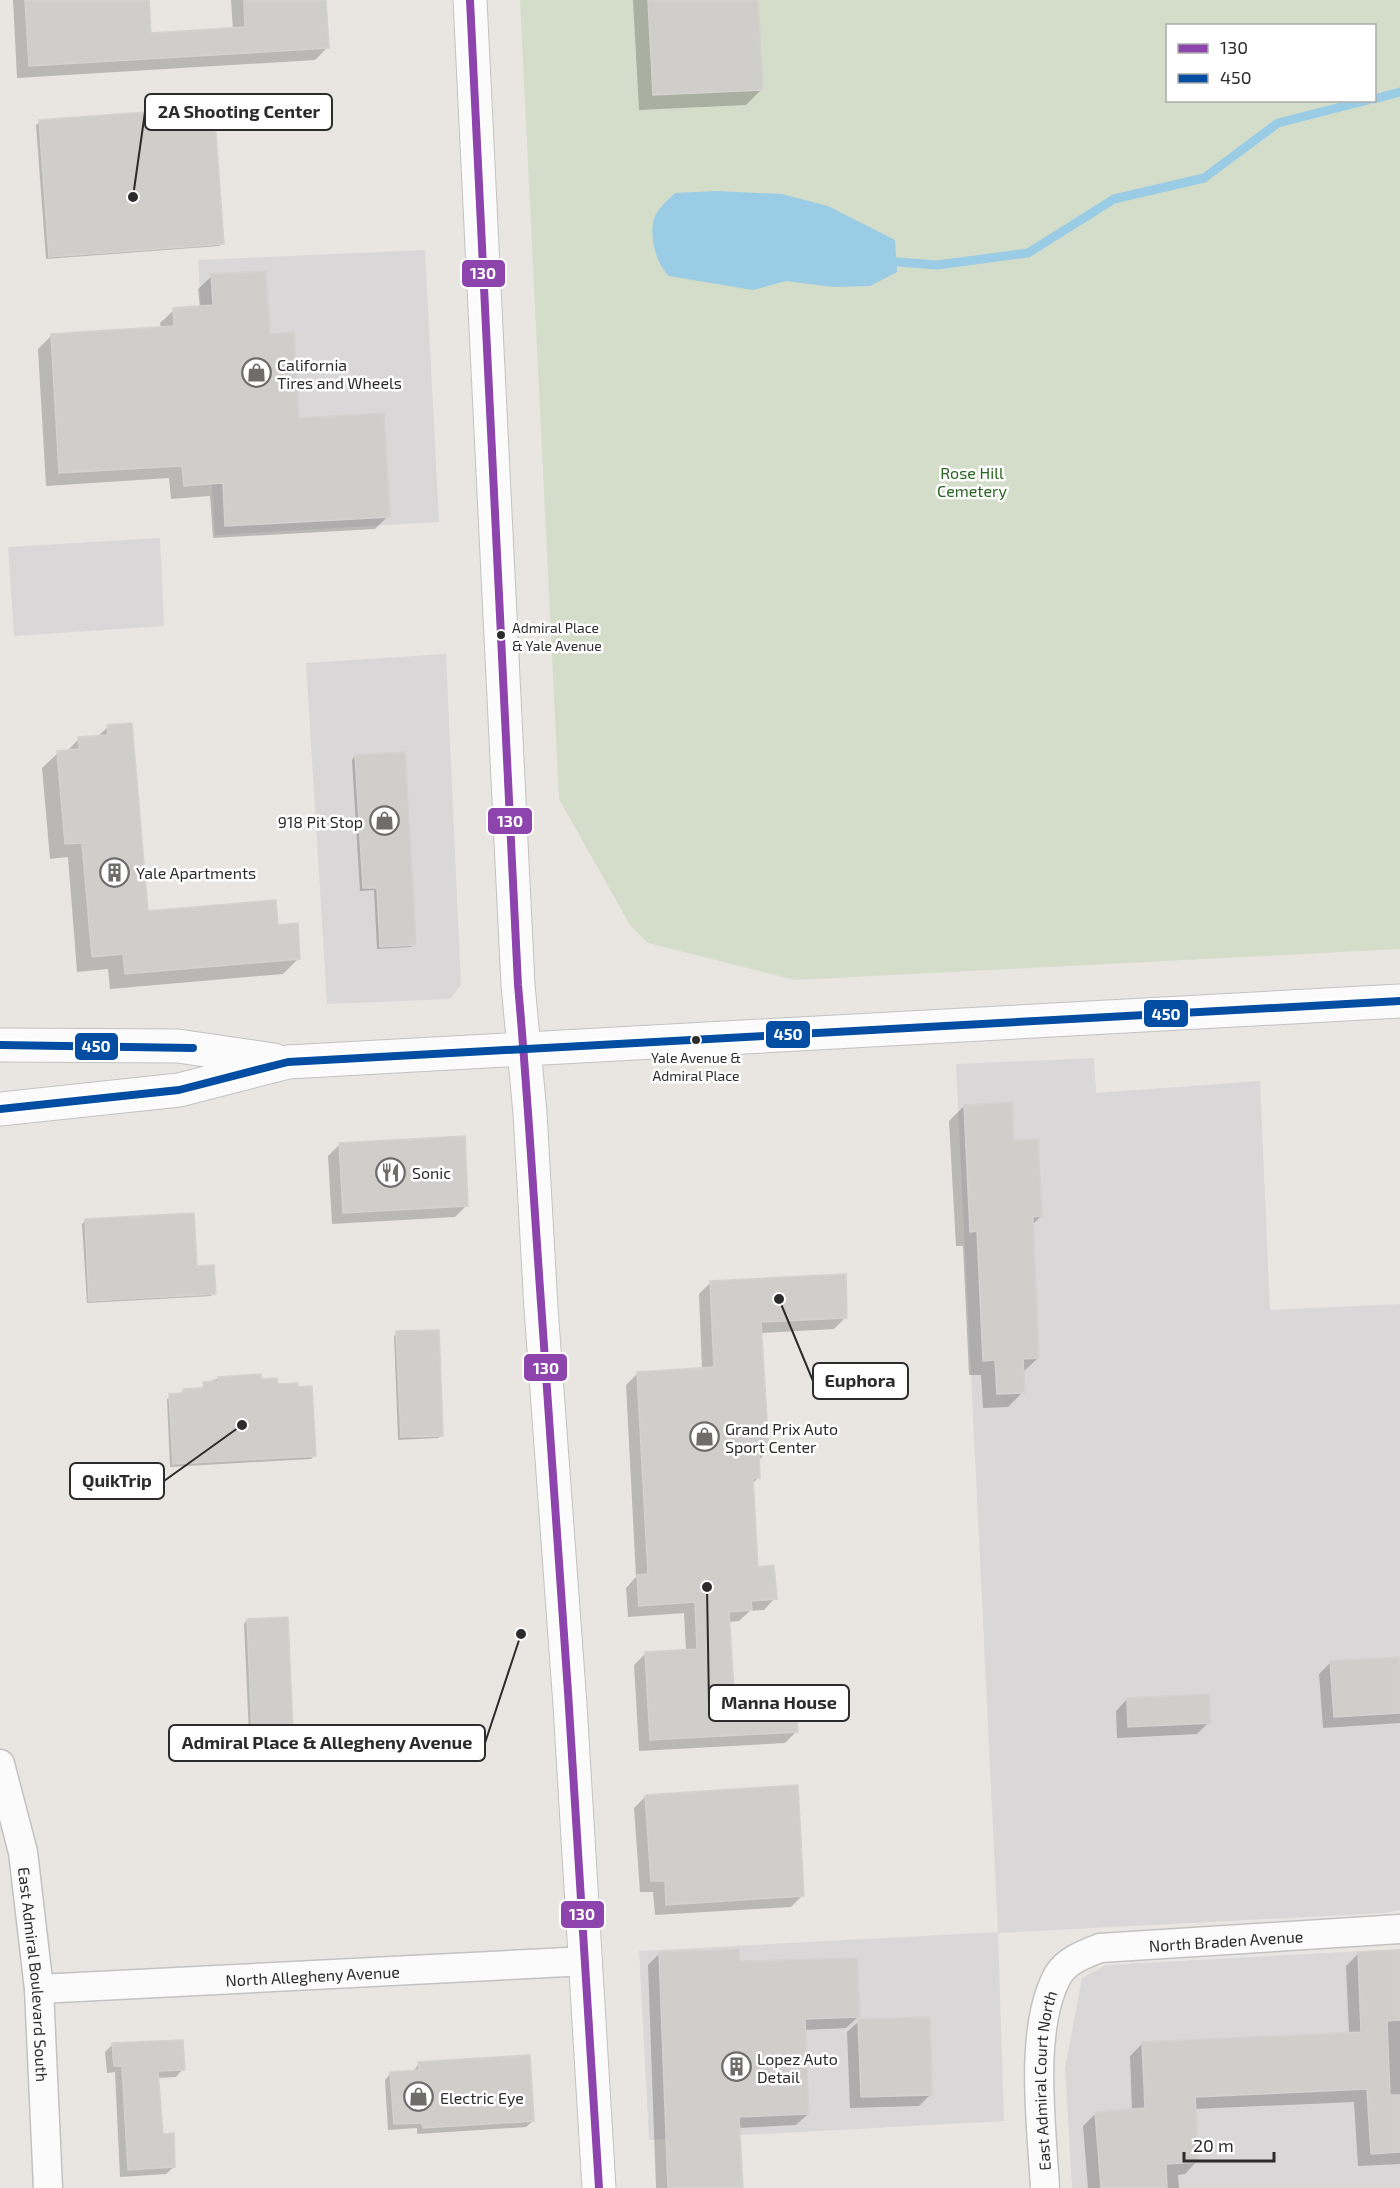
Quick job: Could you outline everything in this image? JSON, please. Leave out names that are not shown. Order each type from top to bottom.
[{"type":"main road","points":[[470,0],[518,985],[530,1113],[541,1308],[587,1961],[599,2188]]},
{"type":"main road","points":[[0,1109],[179,1090],[288,1062],[1400,1001]]},
{"type":"main road","points":[[0,1045],[178,1046],[288,1062]]},
{"type":"street","name":"East Admiral Boulevard South","points":[[0,1764],[23,1852],[39,1989],[48,2188]]},
{"type":"street","name":"North Braden Avenue","points":[[1059,1974],[1076,1958],[1100,1948],[1400,1929]]},
{"type":"street","name":"North Allegheny Avenue","points":[[39,1989],[587,1961]]},
{"type":"street","name":"East Admiral Court North","points":[[1045,2188],[1039,2071],[1042,2031],[1059,1974]]},
{"type":"shaded area","points":[[425,250],[439,522],[215,535],[198,260]]},
{"type":"shaded area","points":[[160,538],[164,626],[14,636],[8,547]]},
{"type":"shaded area","points":[[446,654],[461,985],[450,999],[327,1004],[306,663]]},
{"type":"shaded area","points":[[1094,1058],[1096,1093],[1260,1081],[1270,1310],[1400,1304],[1400,1910],[1384,1913],[998,1933],[1004,2121],[649,2140],[639,1951],[998,1932],[956,1064]]},
{"type":"shaded area","points":[[1400,1949],[1400,2188],[1072,2188],[1065,2068],[1082,1978],[1106,1965]]},
{"type":"green space","name":"Rose Hill Cemetery","points":[[520,0],[1400,0],[1400,949],[795,980],[648,943],[630,925],[559,799]]},
{"type":"water","points":[[716,191],[782,194],[828,206],[895,240],[897,272],[870,286],[833,287],[786,281],[753,290],[669,276],[660,265],[653,242],[655,215],[675,193]]},
{"type":"building","points":[[25,0],[149,0],[151,33],[245,27],[244,0],[326,0],[329,48],[29,66]]},
{"type":"building","points":[[648,0],[758,0],[763,90],[653,95]]},
{"type":"building","points":[[214,107],[224,244],[49,257],[39,120]]},
{"type":"building","points":[[266,271],[270,334],[294,332],[299,418],[384,413],[390,517],[225,526],[223,483],[184,486],[182,466],[59,473],[51,334],[174,326],[173,308],[213,305],[211,274]]},
{"type":"building","name":"Yale Apartments","points":[[132,723],[148,911],[276,900],[278,925],[298,923],[300,959],[125,974],[123,954],[92,957],[82,843],[65,844],[57,751],[79,749],[78,737],[108,735],[107,725]]},
{"type":"building","name":"918 Pit Stop","points":[[405,752],[416,945],[380,947],[377,888],[363,888],[355,755]]},
{"type":"building","points":[[1012,1102],[1014,1140],[1038,1139],[1042,1216],[1033,1217],[1039,1358],[1023,1359],[1025,1393],[997,1394],[995,1360],[983,1361],[977,1231],[970,1232],[964,1105]]},
{"type":"building","name":"Sonic","points":[[465,1136],[468,1206],[343,1213],[339,1143]]},
{"type":"building","points":[[194,1213],[197,1266],[214,1265],[216,1294],[89,1301],[85,1219]]},
{"type":"building","points":[[846,1274],[847,1318],[761,1322],[769,1452],[759,1453],[760,1478],[753,1478],[758,1567],[774,1565],[777,1599],[751,1601],[752,1610],[729,1612],[734,1690],[795,1687],[798,1732],[650,1740],[645,1652],[697,1649],[695,1602],[639,1606],[637,1575],[648,1574],[637,1372],[714,1367],[710,1281]]},
{"type":"building","points":[[439,1330],[443,1436],[401,1437],[396,1331]]},
{"type":"building","points":[[261,1374],[261,1379],[277,1378],[278,1384],[298,1383],[298,1387],[312,1386],[316,1456],[173,1464],[169,1394],[183,1393],[183,1389],[204,1388],[203,1382],[218,1381],[218,1377]]},
{"type":"building","points":[[288,1617],[293,1730],[252,1732],[247,1619]]},
{"type":"building","points":[[1400,1657],[1400,1713],[1334,1717],[1330,1661]]},
{"type":"building","points":[[1209,1694],[1211,1723],[1128,1727],[1127,1698]]},
{"type":"building","points":[[798,1785],[804,1896],[666,1905],[665,1881],[651,1881],[645,1795]]},
{"type":"building","name":"Lopez Auto Detail","points":[[739,1949],[739,1961],[857,1958],[860,2017],[805,2019],[809,2114],[739,2117],[743,2188],[668,2188],[659,1952]]},
{"type":"building","points":[[1400,1950],[1400,2020],[1387,2021],[1390,2095],[1400,2095],[1400,2152],[1371,2154],[1367,2089],[1195,2097],[1199,2162],[1166,2164],[1167,2188],[1101,2188],[1095,2112],[1145,2108],[1142,2042],[1361,2032],[1358,1952]]},
{"type":"building","points":[[930,2017],[932,2095],[861,2097],[858,2019]]},
{"type":"building","points":[[183,2040],[185,2070],[158,2071],[163,2134],[174,2133],[175,2167],[128,2170],[122,2066],[114,2066],[112,2043]]},
{"type":"building","points":[[530,2055],[534,2121],[423,2128],[422,2123],[394,2124],[390,2072],[419,2070],[418,2062]]},
{"type":"waterway","points":[[1376,98],[1400,92]]},
{"type":"waterway","points":[[898,262],[937,265],[1028,253],[1114,199],[1204,178],[1278,123],[1360,102]]},
{"type":"transit line","name":"130","points":[[470,0],[518,985],[565,1644],[599,2188]]},
{"type":"transit line","name":"450","points":[[0,1109],[179,1090],[288,1062],[1400,1001]]},
{"type":"transit line","name":"450","points":[[0,1045],[193,1048]]},
{"type":"place","name":"2A Shooting Center","points":[[133,197]]},
{"type":"place","name":"California Tires and Wheels","points":[[256,373]]},
{"type":"place","name":"Admiral Place & Yale Avenue","points":[[501,635]]},
{"type":"place","name":"918 Pit Stop","points":[[384,821]]},
{"type":"place","name":"Yale Apartments","points":[[115,872]]},
{"type":"place","name":"Yale Avenue & Admiral Place","points":[[696,1040]]},
{"type":"place","name":"Sonic","points":[[391,1172]]},
{"type":"place","name":"Euphora","points":[[779,1299]]},
{"type":"place","name":"QuikTrip","points":[[242,1425]]},
{"type":"place","name":"Grand Prix Auto Sport Center","points":[[704,1437]]},
{"type":"place","name":"Manna House","points":[[707,1587]]},
{"type":"place","name":"Admiral Place & Allegheny Avenue","points":[[521,1634]]},
{"type":"place","name":"Lopez Auto Detail","points":[[736,2067]]},
{"type":"place","name":"Electric Eye","points":[[419,2097]]}]
